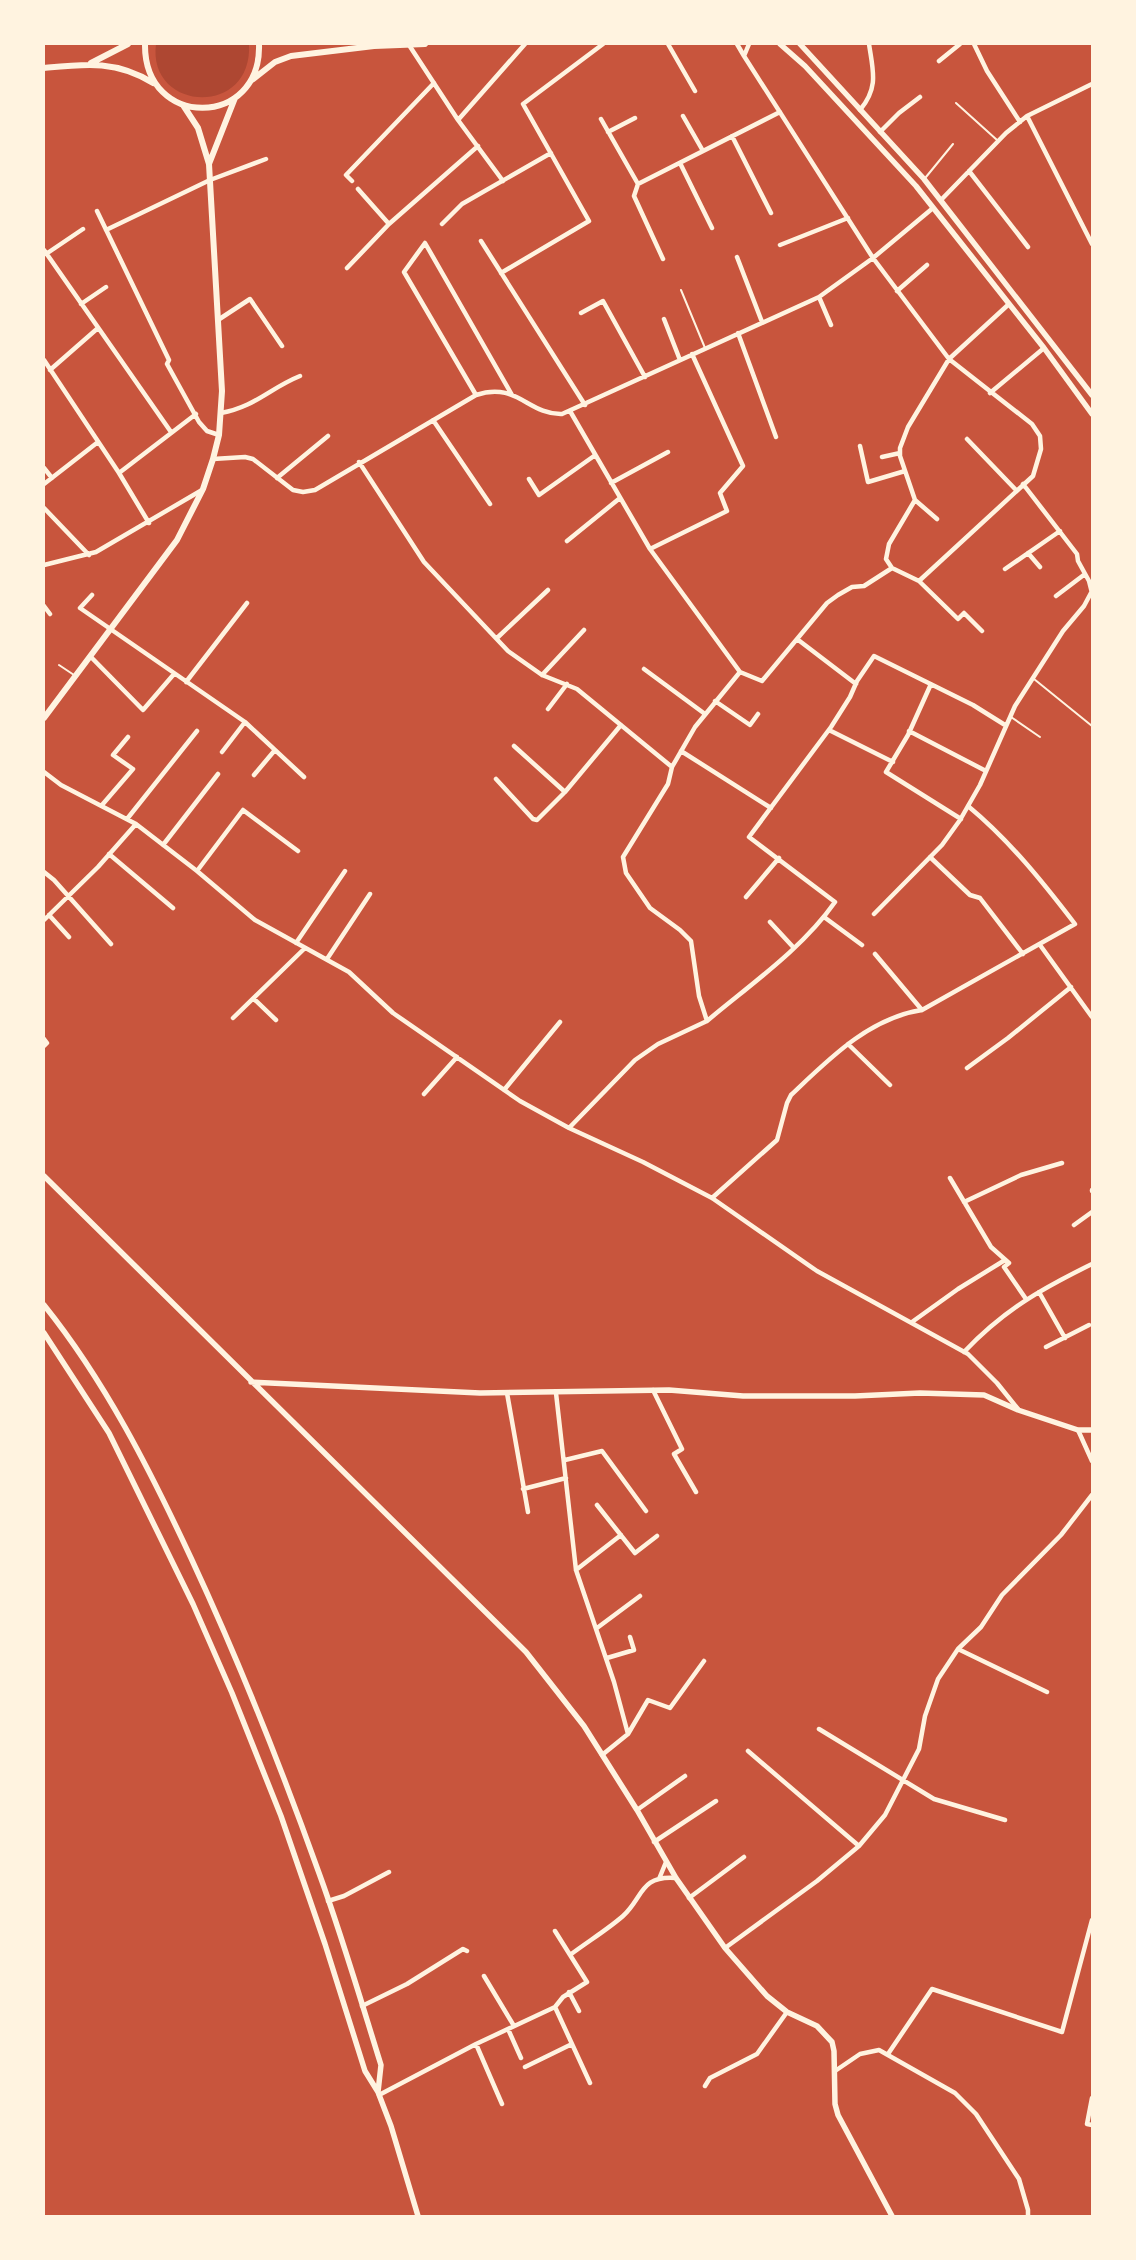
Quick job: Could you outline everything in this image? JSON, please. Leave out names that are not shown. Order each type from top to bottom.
[{"type":"main road","points":[[90,64],[128,44]]},
{"type":"main road","points":[[145,44],[148,71],[155,84],[165,95],[183,105],[201,108],[219,106],[235,98],[251,81],[275,62],[291,56],[374,46],[425,44]]},
{"type":"main road","points":[[251,81],[257,69],[259,44]]},
{"type":"main road","points":[[44,68],[90,64],[135,72],[155,84]]},
{"type":"main road","points":[[209,164],[235,98]]},
{"type":"main road","points":[[44,718],[177,540],[203,489],[219,435],[222,391],[209,164],[198,128],[183,105]]},
{"type":"street","points":[[458,120],[525,44]]},
{"type":"street","points":[[501,272],[590,221],[523,104],[603,44]]},
{"type":"street","points":[[668,44],[695,91]]},
{"type":"street","points":[[737,44],[873,258],[948,360],[1032,424],[1040,436],[1042,449],[1033,476],[919,581]]},
{"type":"street","points":[[744,56],[749,44]]},
{"type":"street","points":[[780,44],[805,66],[933,208],[1044,348],[1092,414]]},
{"type":"street","points":[[800,44],[924,179],[1092,395]]},
{"type":"street","points":[[860,110],[870,98],[874,84],[869,44]]},
{"type":"street","points":[[939,61],[960,44]]},
{"type":"street","points":[[974,44],[987,71],[1020,122]]},
{"type":"street","points":[[409,45],[458,120],[503,181]]},
{"type":"street","points":[[352,181],[346,175],[434,83]]},
{"type":"street","points":[[941,200],[998,141],[1027,116],[1092,84]]},
{"type":"street","points":[[880,132],[899,113],[920,97]]},
{"type":"street","points":[[664,259],[634,196],[638,184],[780,112]]},
{"type":"street","points":[[683,116],[703,151]]},
{"type":"street","points":[[1027,116],[1092,244]]},
{"type":"street","points":[[608,132],[635,118]]},
{"type":"street","points":[[600,119],[638,184]]},
{"type":"street","points":[[732,136],[771,213]]},
{"type":"street","points":[[347,268],[389,224],[478,146]]},
{"type":"street","points":[[442,224],[462,204],[552,154]]},
{"type":"street","points":[[106,230],[210,180],[266,159]]},
{"type":"street","points":[[680,163],[712,228]]},
{"type":"street","points":[[969,171],[1028,247]]},
{"type":"street","points":[[358,189],[389,224]]},
{"type":"street","points":[[213,459],[245,457],[253,459],[293,490],[303,492],[315,490],[476,395],[493,390],[512,395],[552,414],[570,411],[819,296],[873,258],[933,208]]},
{"type":"street","points":[[97,211],[152,322],[169,360],[167,364],[170,373],[207,431],[219,435]]},
{"type":"street","points":[[780,245],[848,218]]},
{"type":"street","points":[[83,229],[45,252],[171,432]]},
{"type":"street","points":[[481,241],[585,405]]},
{"type":"street","points":[[476,395],[404,272],[425,243],[512,395]]},
{"type":"street","points":[[737,257],[762,322]]},
{"type":"street","points":[[897,291],[927,265]]},
{"type":"street","points":[[81,304],[106,287]]},
{"type":"street","points":[[819,296],[831,325]]},
{"type":"street","points":[[218,320],[250,300],[282,346]]},
{"type":"street","points":[[581,313],[603,301],[645,377]]},
{"type":"street","points":[[937,518],[915,500],[905,471],[900,453],[908,427],[948,360],[1009,304]]},
{"type":"street","points":[[664,319],[680,360]]},
{"type":"street","points":[[50,370],[98,328]]},
{"type":"street","points":[[738,333],[776,437]]},
{"type":"street","points":[[990,393],[1044,348]]},
{"type":"street","points":[[650,549],[727,510],[720,493],[743,466],[692,354]]},
{"type":"street","points":[[44,360],[119,473],[149,523]]},
{"type":"street","points":[[221,413],[235,411],[252,404],[284,383],[300,376]]},
{"type":"street","points":[[570,411],[594,456],[650,549],[740,672],[762,681],[827,603],[852,587],[864,586],[892,568]]},
{"type":"street","points":[[119,473],[196,414]]},
{"type":"street","points":[[433,420],[490,504]]},
{"type":"street","points":[[278,478],[328,436]]},
{"type":"street","points":[[967,439],[1016,490]]},
{"type":"street","points":[[44,484],[98,442]]},
{"type":"street","points":[[860,446],[868,482],[905,471]]},
{"type":"street","points":[[611,483],[668,452]]},
{"type":"street","points":[[882,456],[900,453]]},
{"type":"street","points":[[529,478],[540,495],[594,456]]},
{"type":"street","points":[[360,462],[424,562],[508,651],[542,675],[577,689],[672,767]]},
{"type":"street","points":[[44,468],[52,478]]},
{"type":"street","points":[[874,914],[942,845],[961,819],[986,771],[1010,716],[1032,678],[1063,631],[1084,606],[1092,593],[1077,554],[1023,484]]},
{"type":"street","points":[[44,565],[89,556],[149,523],[203,489]]},
{"type":"street","points":[[567,541],[620,498]]},
{"type":"street","points":[[915,500],[887,550],[887,564],[919,581],[958,619],[964,613],[982,630]]},
{"type":"street","points":[[44,508],[89,556]]},
{"type":"street","points":[[1005,569],[1060,531]]},
{"type":"street","points":[[1028,553],[1040,567]]},
{"type":"street","points":[[1056,596],[1085,574]]},
{"type":"street","points":[[497,638],[548,590]]},
{"type":"street","points":[[92,595],[80,608],[245,722],[304,778]]},
{"type":"street","points":[[186,682],[246,603]]},
{"type":"street","points":[[44,606],[50,614]]},
{"type":"street","points":[[542,675],[584,630]]},
{"type":"street","points":[[797,639],[856,684]]},
{"type":"street","points":[[90,656],[143,710],[174,674]]},
{"type":"street","points":[[569,1128],[620,1074],[640,1056],[658,1044],[707,1021],[794,948],[824,917],[835,902],[749,837],[829,730],[874,656],[973,705],[1006,725]]},
{"type":"street","points":[[644,669],[705,714]]},
{"type":"street","points":[[707,1021],[699,996],[691,942],[680,930],[650,908],[624,866],[623,857],[668,784],[672,767],[681,751],[705,714],[740,672]]},
{"type":"street","points":[[548,709],[567,684]]},
{"type":"street","points":[[931,684],[909,731],[886,772],[961,819]]},
{"type":"street","points":[[715,701],[750,725],[758,714]]},
{"type":"street","points":[[222,752],[245,722]]},
{"type":"street","points":[[496,779],[535,820],[565,792],[621,725]]},
{"type":"street","points":[[829,730],[893,762]]},
{"type":"street","points":[[127,819],[197,731]]},
{"type":"street","points":[[909,731],[986,771]]},
{"type":"street","points":[[102,805],[133,769],[113,755],[128,737]]},
{"type":"street","points":[[514,746],[565,792]]},
{"type":"street","points":[[254,775],[275,750]]},
{"type":"street","points":[[681,751],[771,808]]},
{"type":"street","points":[[44,772],[61,785],[136,824],[198,871],[247,914],[348,972],[393,1014],[520,1101],[569,1128],[643,1162],[712,1198],[817,1271],[964,1352],[998,1383],[1018,1410]]},
{"type":"street","points":[[163,845],[218,774]]},
{"type":"street","points":[[712,1198],[777,1140],[791,1095],[860,1034],[905,1012],[922,1010],[1075,924],[1032,868],[997,830],[968,806]]},
{"type":"street","points":[[198,871],[243,810],[298,851]]},
{"type":"street","points":[[44,920],[136,824]]},
{"type":"street","points":[[109,854],[173,908]]},
{"type":"street","points":[[930,857],[970,895],[980,898],[1023,954]]},
{"type":"street","points":[[746,897],[779,858]]},
{"type":"street","points":[[296,943],[345,871]]},
{"type":"street","points":[[44,872],[69,896],[111,944]]},
{"type":"street","points":[[327,959],[370,894]]},
{"type":"street","points":[[49,915],[69,937]]},
{"type":"street","points":[[824,917],[862,945]]},
{"type":"street","points":[[770,922],[794,948]]},
{"type":"street","points":[[1040,945],[1091,1014]]},
{"type":"street","points":[[233,1018],[305,948]]},
{"type":"street","points":[[875,954],[922,1010]]},
{"type":"street","points":[[967,1068],[1008,1038],[1071,987]]},
{"type":"street","points":[[254,999],[276,1020]]},
{"type":"street","points":[[504,1090],[560,1022]]},
{"type":"street","points":[[44,1039],[47,1043],[44,1046]]},
{"type":"street","points":[[848,1044],[890,1085]]},
{"type":"street","points":[[424,1094],[457,1057]]},
{"type":"street","points":[[964,1202],[1021,1175],[1062,1163]]},
{"type":"street","points":[[44,1176],[526,1652],[584,1726],[637,1810],[676,1878],[725,1948],[760,1989],[787,2012],[809,2022],[826,2034],[832,2042],[835,2071],[835,2104],[838,2115],[892,2216]]},
{"type":"street","points":[[950,1178],[991,1247],[1009,1263],[1004,1267],[1026,1299]]},
{"type":"street","points":[[1074,1226],[1092,1212]]},
{"type":"street","points":[[912,1322],[958,1289],[1005,1260]]},
{"type":"street","points":[[964,1352],[1004,1313],[1026,1299],[1092,1264]]},
{"type":"street","points":[[1039,1292],[1065,1338]]},
{"type":"street","points":[[44,1305],[88,1364],[169,1511],[247,1686],[328,1902],[362,2006],[381,2065],[379,2094]]},
{"type":"street","points":[[1046,1348],[1089,1325]]},
{"type":"street","points":[[44,1333],[109,1433],[193,1604],[216,1657],[281,1816],[325,1944],[365,2071],[379,2094],[391,2126],[418,2216]]},
{"type":"street","points":[[251,1382],[406,1391],[507,1393],[653,1390],[743,1396],[855,1396],[920,1393],[984,1395],[1018,1410],[1078,1430],[1092,1430]]},
{"type":"street","points":[[653,1390],[682,1449],[674,1454],[696,1492]]},
{"type":"street","points":[[507,1393],[528,1512]]},
{"type":"street","points":[[556,1393],[576,1570],[607,1658],[628,1734]]},
{"type":"street","points":[[1078,1430],[1092,1461]]},
{"type":"street","points":[[565,1460],[602,1451],[646,1512]]},
{"type":"street","points":[[523,1489],[566,1478]]},
{"type":"street","points":[[725,1948],[795,1898],[859,1846],[885,1815],[919,1749],[925,1716],[934,1688],[958,1649],[981,1627],[1002,1595],[1078,1516],[1092,1495]]},
{"type":"street","points":[[597,1505],[635,1553],[657,1536]]},
{"type":"street","points":[[576,1570],[621,1535]]},
{"type":"street","points":[[597,1628],[640,1596]]},
{"type":"street","points":[[607,1658],[634,1650],[630,1637]]},
{"type":"street","points":[[958,1649],[1047,1692]]},
{"type":"street","points":[[602,1755],[628,1734],[648,1700],[670,1708],[704,1660]]},
{"type":"street","points":[[819,1729],[934,1799],[1005,1820]]},
{"type":"street","points":[[748,1751],[859,1846]]},
{"type":"street","points":[[637,1810],[685,1776]]},
{"type":"street","points":[[654,1842],[716,1801]]},
{"type":"street","points":[[659,1879],[667,1863],[664,1857]]},
{"type":"street","points":[[689,1898],[744,1858]]},
{"type":"street","points":[[328,1902],[344,1896],[389,1872]]},
{"type":"street","points":[[570,1955],[625,1915],[642,1888],[659,1879],[676,1878]]},
{"type":"street","points":[[888,2054],[932,1989],[1062,2032],[1092,1920]]},
{"type":"street","points":[[379,2094],[476,2044],[555,2007],[569,1992],[587,1982],[555,1931]]},
{"type":"street","points":[[362,2006],[407,1984],[463,1949],[467,1951]]},
{"type":"street","points":[[484,1976],[514,2026]]},
{"type":"street","points":[[569,1992],[579,2011]]},
{"type":"street","points":[[555,2007],[590,2083]]},
{"type":"street","points":[[705,2086],[710,2078],[757,2054],[787,2012]]},
{"type":"street","points":[[508,2029],[521,2058]]},
{"type":"street","points":[[476,2044],[502,2104]]},
{"type":"street","points":[[525,2067],[572,2044]]},
{"type":"street","points":[[835,2071],[850,2059],[868,2051],[879,2050],[955,2093],[976,2114],[1019,2179],[1028,2216]]},
{"type":"street","points":[[1092,2098],[1087,2124],[1092,2125]]},
{"type":"lane","points":[[956,103],[998,141]]},
{"type":"lane","points":[[924,179],[953,144]]},
{"type":"lane","points":[[681,290],[705,348]]},
{"type":"lane","points":[[59,665],[75,676]]},
{"type":"lane","points":[[1032,678],[1092,726]]},
{"type":"lane","points":[[1010,716],[1040,737]]},
{"type":"shaded area","points":[[156,44],[249,44],[246,68],[235,85],[219,94],[201,97],[183,93],[167,83],[158,67]]}]
